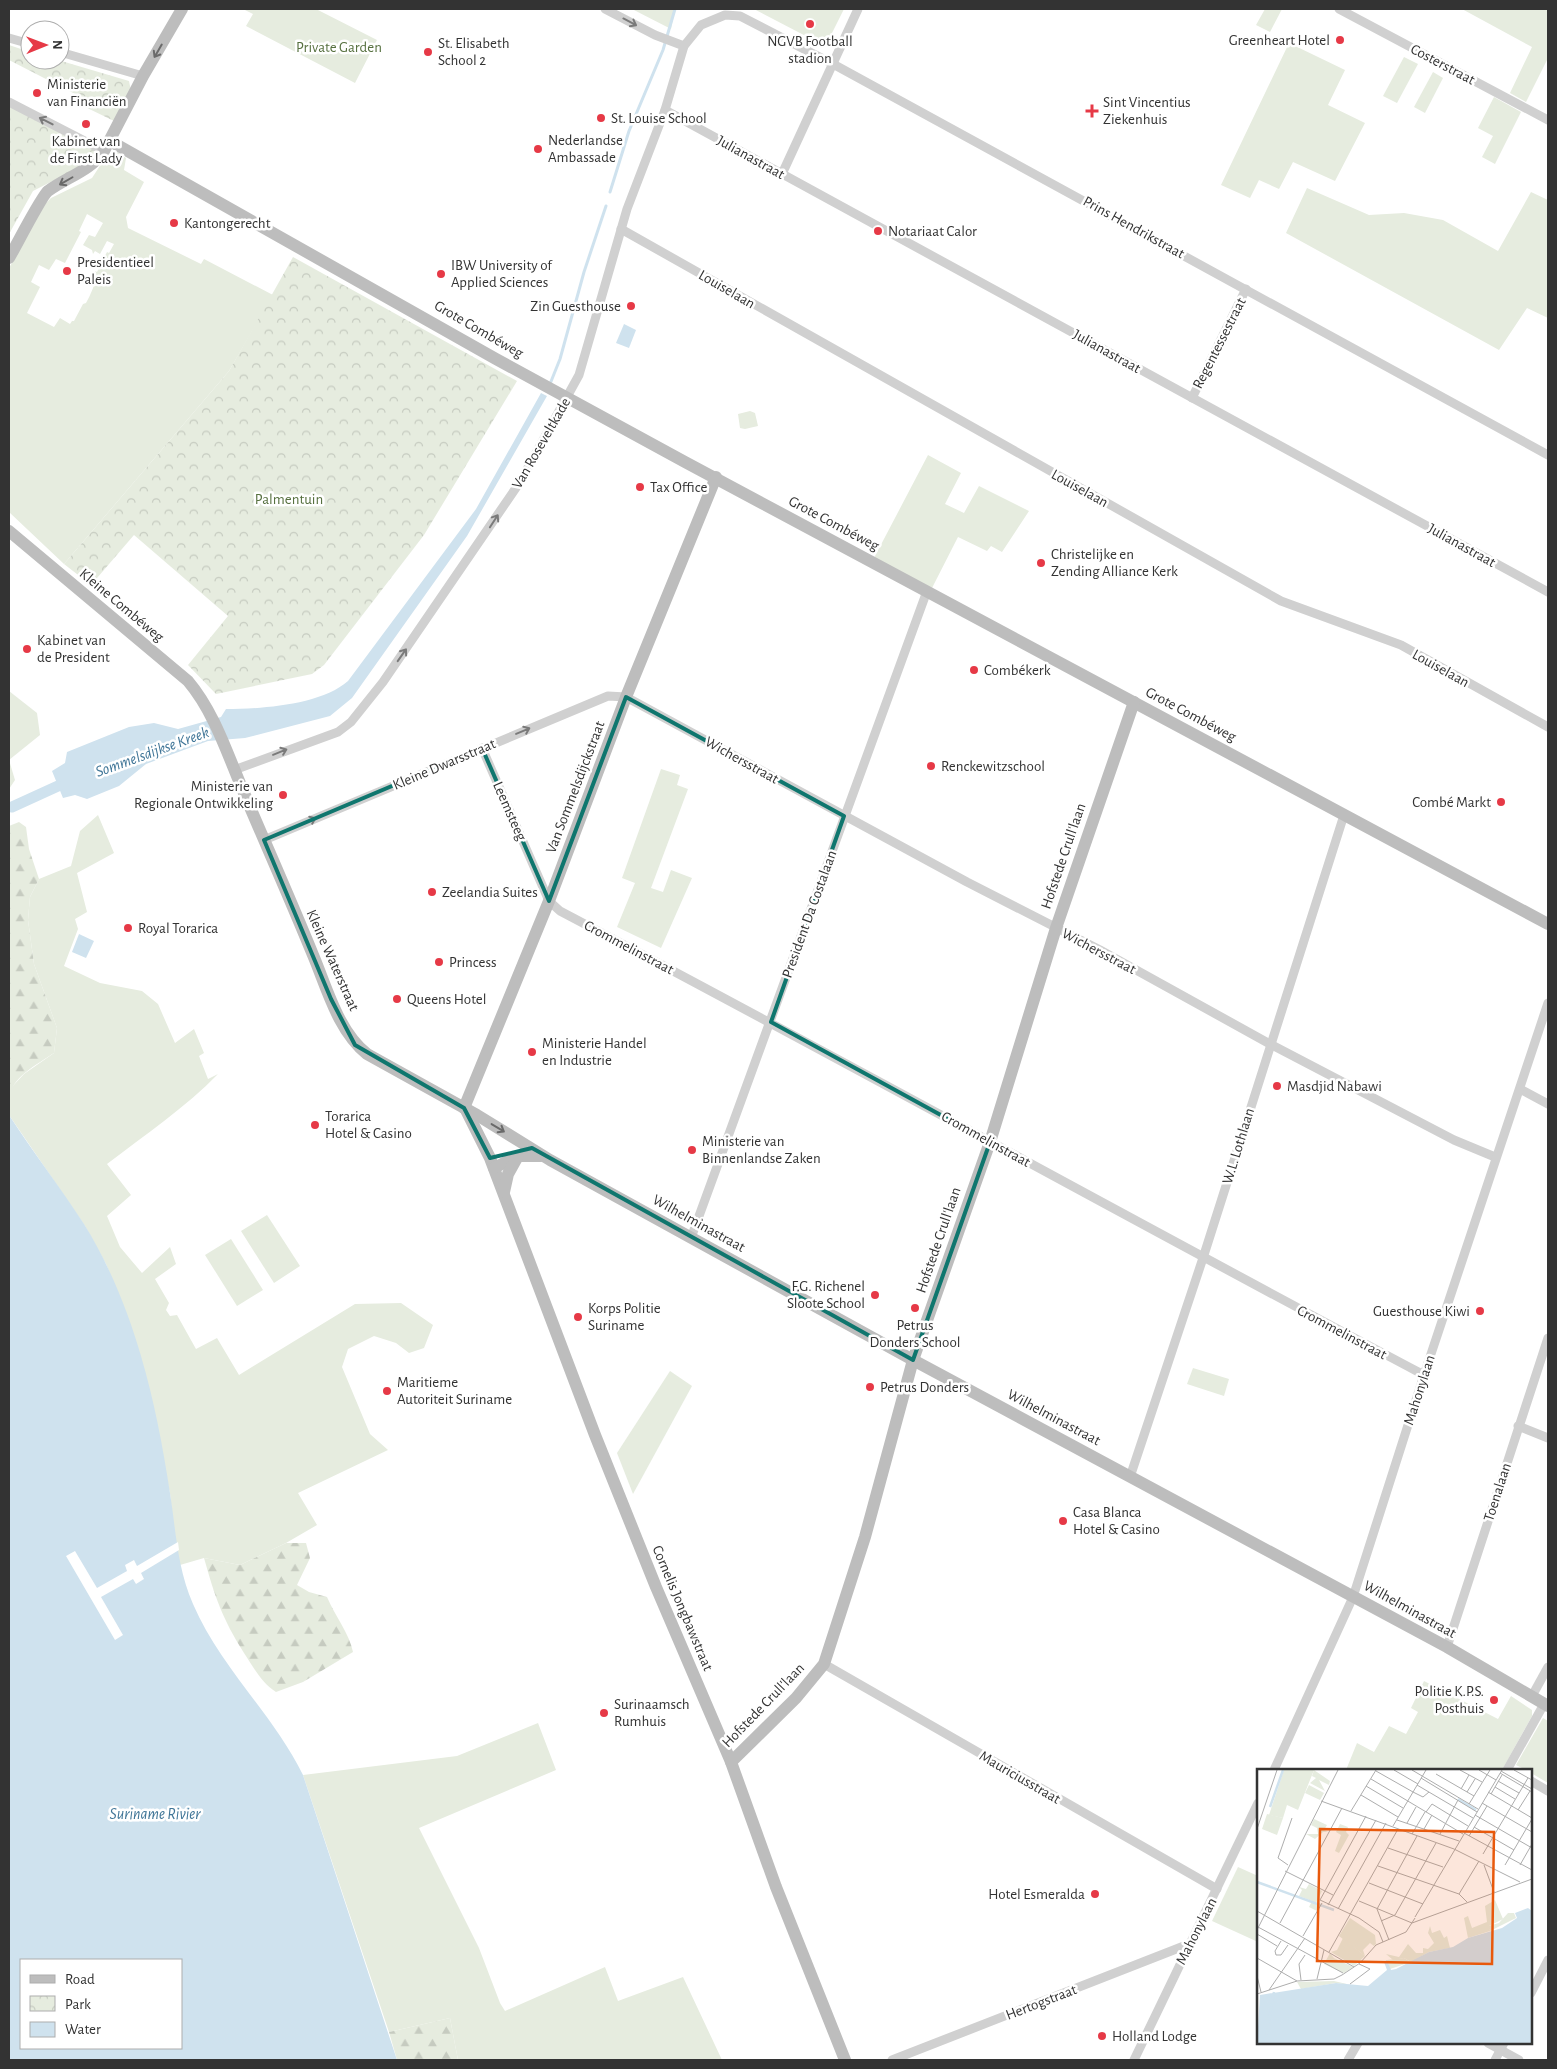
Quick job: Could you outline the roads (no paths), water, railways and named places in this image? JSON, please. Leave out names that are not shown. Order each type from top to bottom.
[{"type":"street","points":[[9,258],[46,192],[99,159],[182,9]]},
{"type":"street","points":[[605,9],[656,35],[681,45]]},
{"type":"street","points":[[782,174],[858,9]]},
{"type":"street","name":"Costerstraat","points":[[1339,9],[1548,120]]},
{"type":"street","name":"Prins Hendrikstraat","points":[[714,18],[725,15],[740,16],[833,64],[1548,455]]},
{"type":"street","name":"Van Roseveltkade","points":[[234,770],[338,732],[352,722],[383,682],[520,482],[564,395],[580,375],[621,228],[665,110],[681,45],[701,25],[714,18]]},
{"type":"street","points":[[70,55],[144,76]]},
{"type":"street","points":[[9,102],[107,146]]},
{"type":"street","name":"Julianastraat","points":[[665,110],[1548,592]]},
{"type":"street","name":"Grote Combéweg","points":[[107,146],[532,378],[1548,924]]},
{"type":"street","name":"Louiselaan","points":[[621,228],[1281,601],[1401,646],[1548,726]]},
{"type":"street","name":"Regentessestraat","points":[[1192,398],[1246,289]]},
{"type":"street","name":"Van Sommelsdijckstraat","points":[[464,1108],[549,901],[626,697],[716,477]]},
{"type":"street","name":"Kleine Combéweg","points":[[9,531],[188,681],[208,710]]},
{"type":"street","name":"President Da Costalaan","points":[[691,1238],[927,591]]},
{"type":"street","name":"Kleine Dwarsstraat","points":[[264,840],[608,696],[626,697]]},
{"type":"street","name":"Wichersstraat","points":[[626,697],[1270,1044],[1454,1140],[1495,1157]]},
{"type":"street","name":"Hofstede Crull'laan","points":[[731,1762],[779,1717],[824,1664],[865,1537],[913,1360],[990,1142],[1056,928],[1134,702]]},
{"type":"street","name":"Kleine Waterstraat","points":[[208,710],[331,999],[355,1044],[367,1054],[532,1148]]},
{"type":"street","name":"Leemsteeg","points":[[482,748],[549,901]]},
{"type":"street","name":"W.L. Lothlaan","points":[[1130,1477],[1203,1258],[1344,815]]},
{"type":"street","name":"Crommelinstraat","points":[[549,901],[560,911],[771,1022],[1203,1258],[1424,1375]]},
{"type":"street","name":"Mahonylaan","points":[[1274,1769],[1353,1597],[1495,1157],[1520,1089],[1548,1003]]},
{"type":"street","points":[[1520,1089],[1548,1104]]},
{"type":"street","points":[[464,1108],[492,1163],[514,1149],[532,1148]]},
{"type":"street","name":"Wilhelminastraat","points":[[532,1148],[913,1360],[1447,1648],[1546,1705]]},
{"type":"street","points":[[504,1195],[508,1174],[518,1156]]},
{"type":"street","name":"Wilhelminastraat","points":[[492,1163],[518,1156],[544,1156]]},
{"type":"street","name":"Cornelis Jongbawstraat","points":[[492,1163],[625,1510],[731,1762],[776,1887],[845,2060]]},
{"type":"street","name":"Toenalaan","points":[[1447,1648],[1548,1338]]},
{"type":"street","points":[[1518,1426],[1548,1438]]},
{"type":"street","name":"Mauriciusstraat","points":[[824,1664],[1217,1889]]},
{"type":"street","points":[[1532,1696],[1548,1667]]},
{"type":"street","points":[[1510,1769],[1546,1705]]},
{"type":"street","points":[[1532,1782],[1548,1791]]},
{"type":"street","name":"Mahonylaan","points":[[1134,2060],[1257,1805]]},
{"type":"street","name":"Hertogstraat","points":[[892,2060],[1189,1944]]},
{"type":"street","points":[[1532,1991],[1548,1960]]},
{"type":"street","points":[[1348,2060],[1357,2044]]},
{"type":"street","points":[[1495,2060],[1502,2046],[1519,2060]]},
{"type":"water","points":[[624,324],[636,330],[629,348],[616,343]]},
{"type":"water","points":[[541,393],[547,396],[467,536],[352,698],[330,716],[245,738],[208,741],[146,764],[119,786],[87,799],[75,795],[63,798],[52,771],[65,763],[67,752],[129,727],[154,723],[178,729],[221,717],[226,709],[290,704],[322,696],[348,681],[476,509]]},
{"type":"water","points":[[79,934],[94,941],[86,958],[72,952]]},
{"type":"water","name":"Suriname Rivier","points":[[9,1115],[84,1224],[102,1255],[124,1305],[146,1373],[154,1407],[178,1549],[193,1604],[217,1649],[277,1731],[303,1775],[397,2060],[9,2060]]},
{"type":"waterway","name":"Sommelsdijkse Kreek","points":[[610,192],[629,131],[663,50],[675,9]]},
{"type":"waterway","points":[[550,384],[560,359],[584,272],[606,206]]},
{"type":"waterway","points":[[12,807],[58,786]]},
{"type":"place","name":"NGVB Football stadion","points":[[810,24]]},
{"type":"place","name":"Greenheart Hotel","points":[[1340,40]]},
{"type":"place","name":"St. Elisabeth School 2","points":[[428,52]]},
{"type":"place","name":"Ministerie van Financiën","points":[[37,93]]},
{"type":"place","name":"Sint Vincentius Ziekenhuis","points":[[1092,111]]},
{"type":"place","name":"St. Louise School","points":[[601,118]]},
{"type":"place","name":"Kabinet van de First Lady","points":[[86,124]]},
{"type":"place","name":"Nederlandse Ambassade","points":[[538,149]]},
{"type":"place","name":"Kantongerecht","points":[[174,223]]},
{"type":"place","name":"Notariaat Calor","points":[[878,231]]},
{"type":"place","name":"Presidentieel Paleis","points":[[67,271]]},
{"type":"place","name":"IBW University of Applied Sciences","points":[[441,274]]},
{"type":"place","name":"Zin Guesthouse","points":[[631,306]]},
{"type":"place","name":"Tax Office","points":[[640,487]]},
{"type":"place","name":"Christelijke en Zending Alliance Kerk","points":[[1041,563]]},
{"type":"place","name":"Kabinet van de President","points":[[27,649]]},
{"type":"place","name":"Combékerk","points":[[974,670]]},
{"type":"place","name":"Renckewitzschool","points":[[931,766]]},
{"type":"place","name":"Ministerie van Regionale Ontwikkeling","points":[[283,795]]},
{"type":"place","name":"Combé Markt","points":[[1501,802]]},
{"type":"place","name":"Zeelandia Suites","points":[[432,892]]},
{"type":"place","name":"Royal Torarica","points":[[128,928]]},
{"type":"place","name":"Princess","points":[[439,962]]},
{"type":"place","name":"Queens Hotel","points":[[397,999]]},
{"type":"place","name":"Ministerie Handel en Industrie","points":[[532,1052]]},
{"type":"place","name":"Masdjid Nabawi","points":[[1277,1086]]},
{"type":"place","name":"Torarica Hotel & Casino","points":[[315,1125]]},
{"type":"place","name":"Ministerie van Binnenlandse Zaken","points":[[692,1150]]},
{"type":"place","name":"F.G. Richenel Sloote School","points":[[875,1295]]},
{"type":"place","name":"Petrus Donders School","points":[[915,1308]]},
{"type":"place","name":"Guesthouse Kiwi","points":[[1480,1311]]},
{"type":"place","name":"Korps Politie Suriname","points":[[578,1317]]},
{"type":"place","name":"Petrus Donders","points":[[870,1387]]},
{"type":"place","name":"Maritieme Autoriteit Suriname","points":[[387,1391]]},
{"type":"place","name":"Casa Blanca Hotel & Casino","points":[[1063,1521]]},
{"type":"place","name":"Politie K.P.S. Posthuis","points":[[1494,1700]]},
{"type":"place","name":"Surinaamsch Rumhuis","points":[[604,1713]]},
{"type":"place","name":"Hotel Esmeralda","points":[[1095,1894]]},
{"type":"place","name":"Holland Lodge","points":[[1102,2036]]},
{"type":"park label","name":"Private Garden","points":[[339,47]]},
{"type":"park label","name":"Palmentuin","points":[[289,499]]}]
